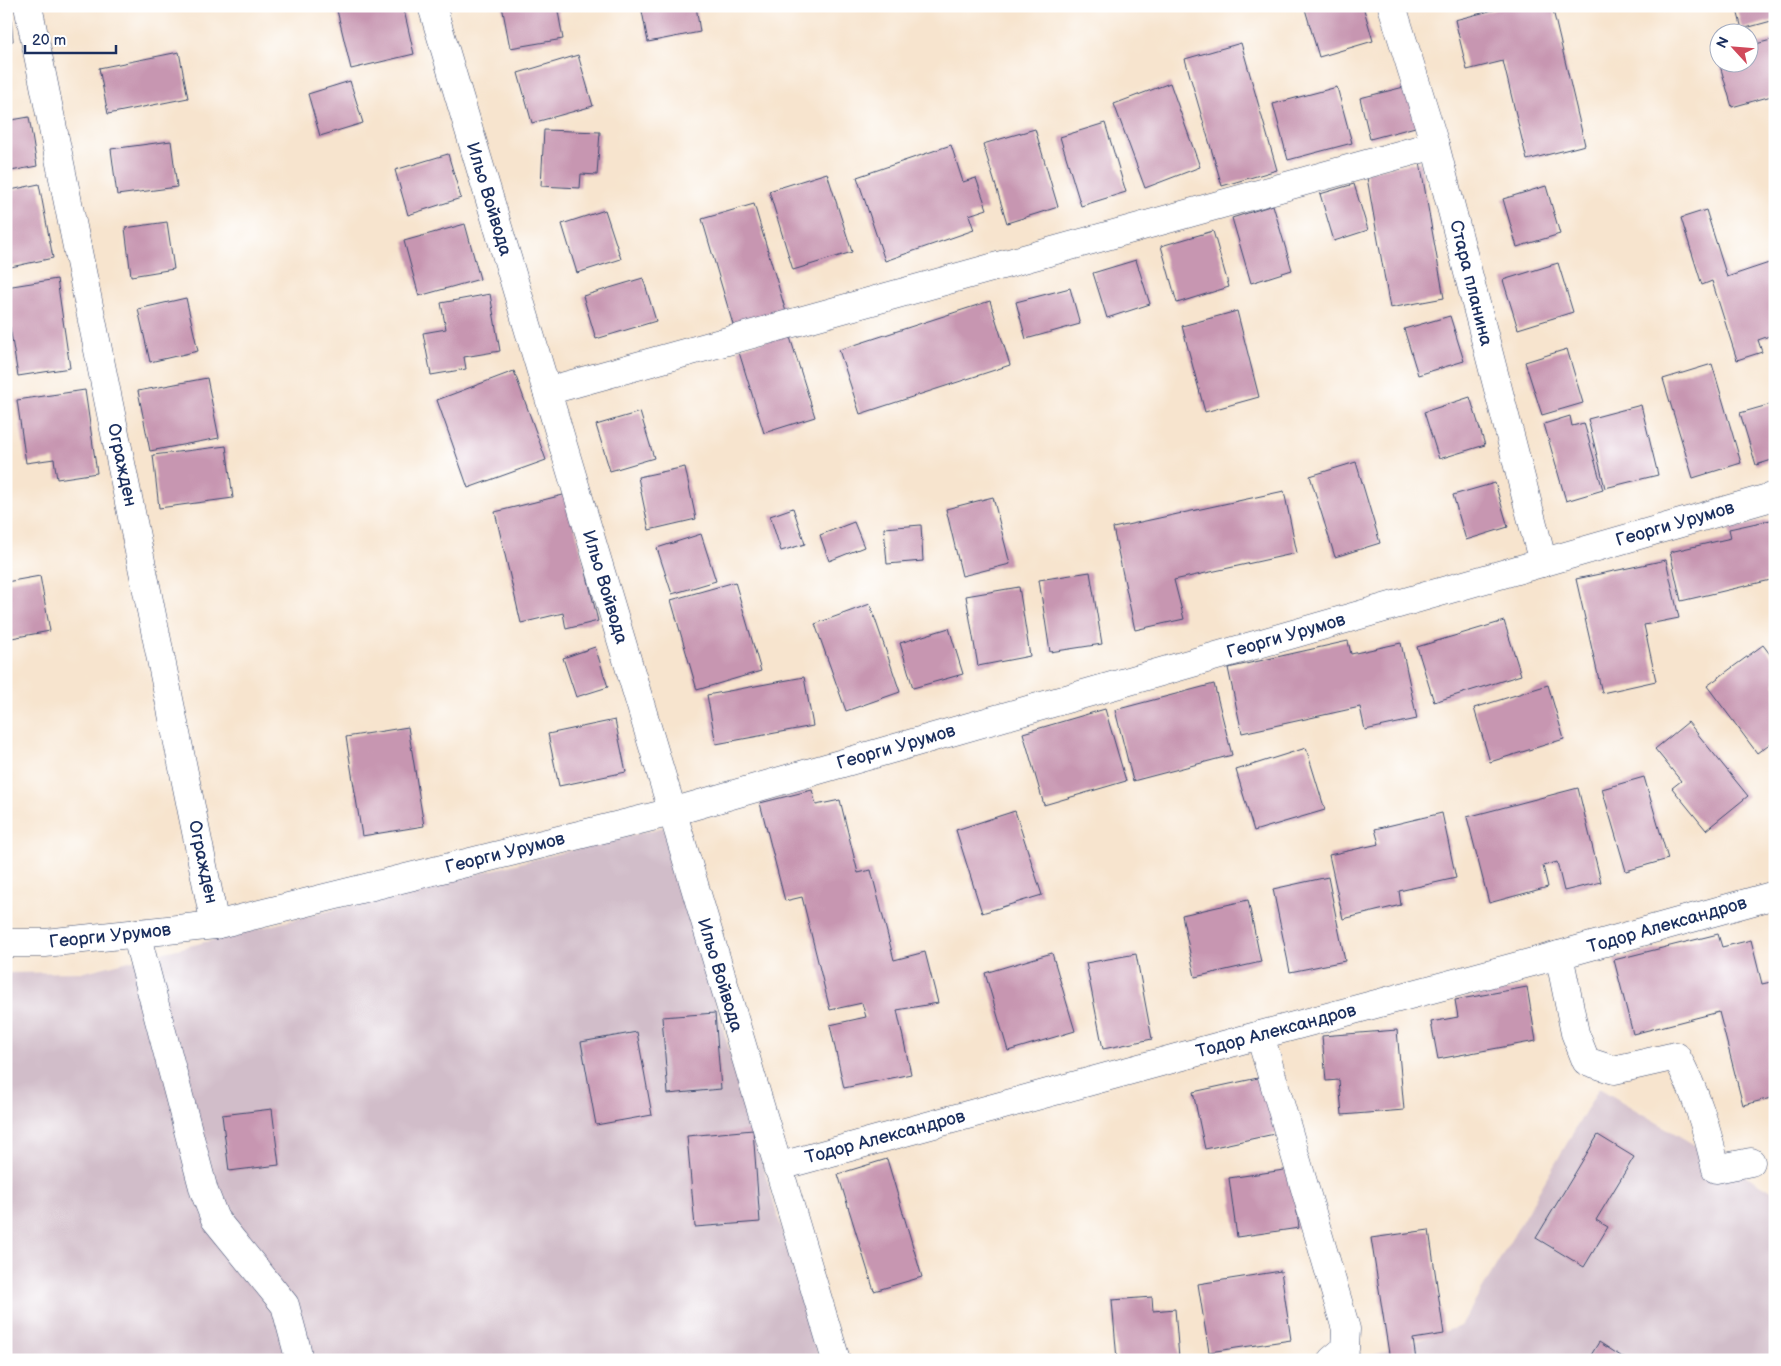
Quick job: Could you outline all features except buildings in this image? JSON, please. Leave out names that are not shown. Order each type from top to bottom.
[{"type":"street","name":"Огражден","points":[[28,6],[215,925]]},
{"type":"street","name":"Ильо Войвода","points":[[432,6],[836,1360]]},
{"type":"street","name":"Стара планина","points":[[1392,6],[1435,145],[1542,563]]},
{"type":"street","points":[[547,391],[1435,145]]},
{"type":"street","name":"Георги Урумов","points":[[6,943],[45,943],[215,925],[672,812],[1775,496]]},
{"type":"street","name":"Тодор Александров","points":[[777,1167],[1775,895]]},
{"type":"street","points":[[136,933],[204,1190],[216,1219],[285,1305],[298,1360]]},
{"type":"street","points":[[1559,955],[1575,1033],[1586,1061],[1614,1070],[1676,1056],[1688,1077],[1708,1135],[1716,1169],[1751,1162]]},
{"type":"street","points":[[1260,1035],[1346,1329],[1345,1349],[1332,1360]]},
{"type":"shaded area","points":[[664,827],[820,1360],[6,1360],[6,973],[85,972]]},
{"type":"shaded area","points":[[1599,1088],[1775,1193],[1775,1360],[1359,1360],[1461,1326]]}]
